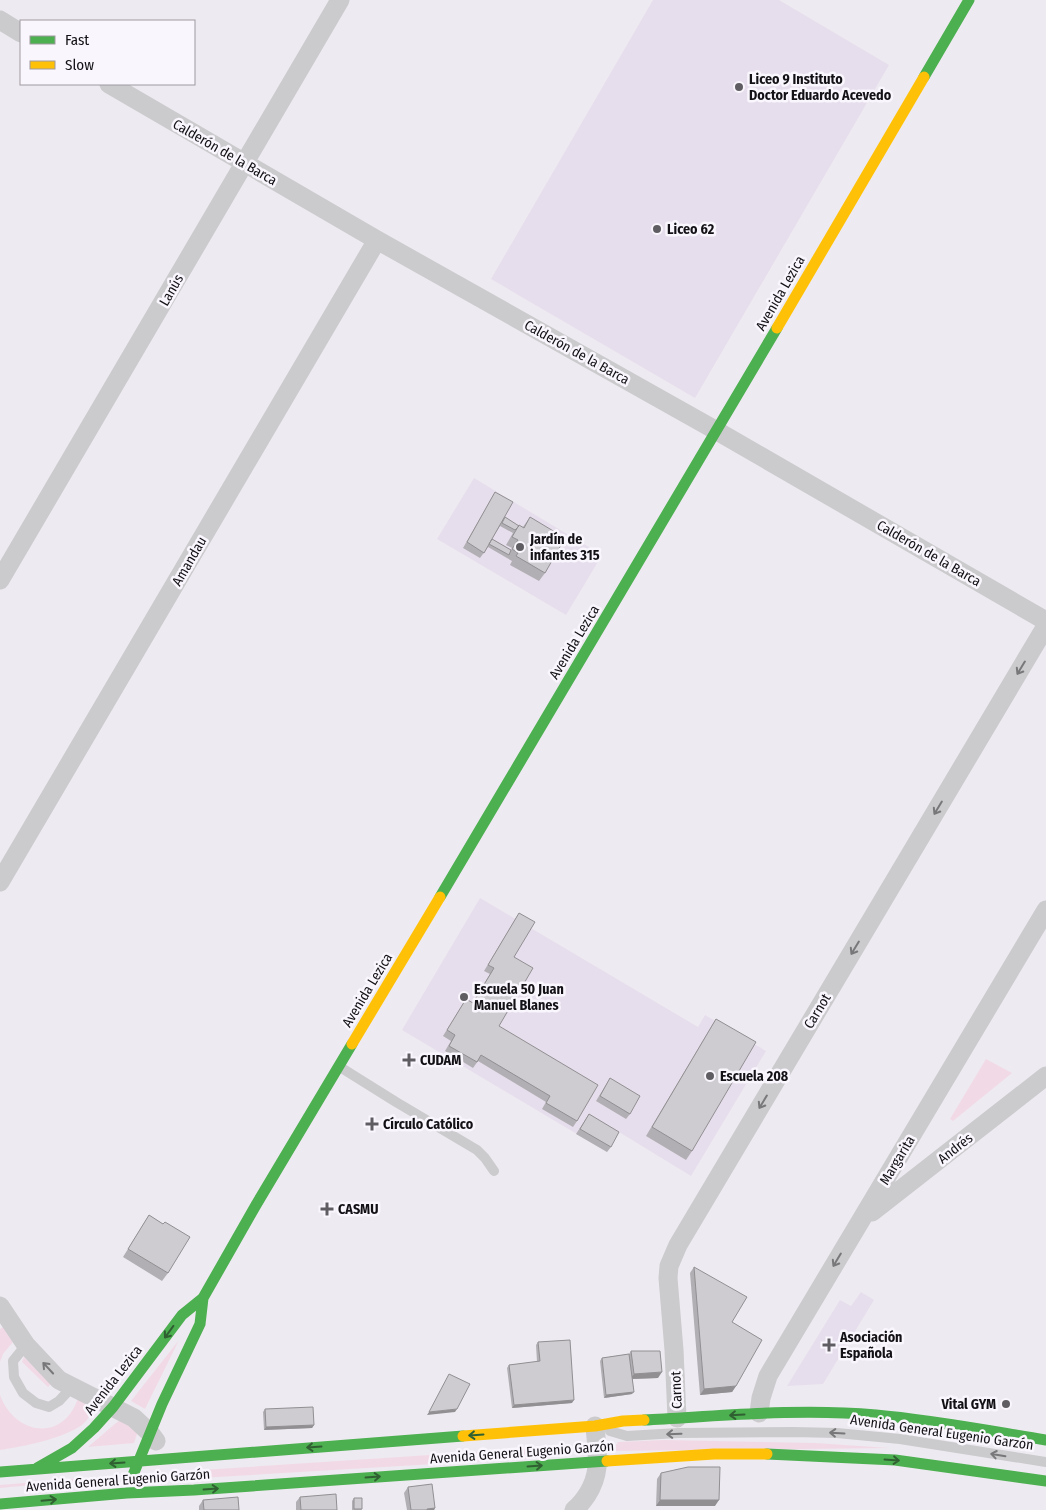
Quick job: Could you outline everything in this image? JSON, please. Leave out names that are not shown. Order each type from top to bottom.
[{"type":"main road","name":"Avenida Lezica","points":[[37,1468],[72,1448],[94,1428],[113,1407],[182,1314],[203,1298],[717,431],[969,0]]},
{"type":"main road","name":"Avenida Lezica","points":[[127,1493],[162,1404],[200,1324],[203,1298]]},
{"type":"main road","name":"Avenida General Eugenio Garzón","points":[[0,1472],[595,1426],[623,1421],[759,1413],[876,1415],[1046,1440]]},
{"type":"main road","name":"Avenida General Eugenio Garzón","points":[[0,1504],[127,1493],[714,1454],[760,1454],[895,1460],[1046,1480]]},
{"type":"street","name":"Lanús","points":[[0,580],[340,0]]},
{"type":"street","points":[[1,24],[20,33]]},
{"type":"street","name":"Calderón de la Barca","points":[[110,85],[1046,621]]},
{"type":"street","name":"Amandau","points":[[0,882],[378,240]]},
{"type":"street","name":"Carnot","points":[[677,1418],[668,1278],[669,1266],[678,1245],[1046,626]]},
{"type":"street","name":"Margarita","points":[[759,1413],[761,1398],[768,1376],[1046,910]]},
{"type":"street","name":"Andrés","points":[[863,1218],[1046,1076]]},
{"type":"street","points":[[0,1306],[26,1345],[59,1380],[134,1418],[150,1433],[168,1458]]},
{"type":"street","points":[[574,1510],[579,1506],[596,1479],[598,1462],[595,1426]]},
{"type":"lane","points":[[339,1066],[477,1150],[494,1171]]},
{"type":"lane","points":[[26,1345],[13,1361],[14,1377],[23,1394],[36,1403],[49,1407],[59,1401],[72,1387]]},
{"type":"lane","name":"Avenida General Eugenio Garzón","points":[[595,1426],[627,1436],[678,1433],[837,1433],[900,1439],[1046,1462]]},
{"type":"shaded area","points":[[653,0],[779,0],[889,65],[695,398],[491,279]]},
{"type":"shaded area","name":"Jardín de infantes 315","points":[[474,478],[602,555],[566,615],[437,539]]},
{"type":"shaded area","points":[[480,898],[698,1027],[705,1015],[766,1051],[691,1176],[619,1132],[607,1152],[402,1030]]},
{"type":"shaded area","points":[[986,1059],[1012,1073],[953,1121],[950,1119]]},
{"type":"shaded area","name":"Asociación Española","points":[[861,1292],[874,1300],[823,1384],[787,1386],[840,1300],[851,1306]]},
{"type":"shaded area","points":[[3,1327],[13,1342],[3,1354],[0,1362],[0,1329]]},
{"type":"shaded area","points":[[179,1340],[145,1409],[131,1401]]},
{"type":"shaded area","points":[[24,1357],[51,1384],[48,1387],[22,1362]]},
{"type":"shaded area","points":[[0,1395],[7,1409],[28,1426],[39,1428],[51,1427],[62,1422],[71,1412],[78,1398],[87,1405],[89,1415],[84,1424],[72,1431],[39,1442],[0,1450]]},
{"type":"shaded area","points":[[123,1421],[138,1431],[134,1443],[88,1447],[116,1423]]},
{"type":"shaded area","points":[[664,1440],[816,1443],[889,1448],[616,1451],[618,1442]]},
{"type":"shaded area","points":[[551,1447],[552,1457],[184,1479],[182,1476],[187,1471]]},
{"type":"shaded area","points":[[97,1477],[96,1479],[0,1488],[0,1485]]},
{"type":"building","points":[[495,492],[513,502],[484,553],[467,542]]},
{"type":"building","points":[[505,517],[519,526],[515,530],[502,523]]},
{"type":"building","points":[[530,517],[565,538],[545,573],[516,556],[518,553],[512,549],[518,540],[512,537],[519,525],[524,528]]},
{"type":"building","points":[[492,539],[511,550],[509,555],[489,544]]},
{"type":"building","points":[[519,913],[535,922],[514,957],[533,968],[499,1026],[598,1085],[577,1121],[546,1103],[550,1096],[481,1055],[477,1062],[449,1046],[455,1035],[447,1030],[466,999],[473,1003],[494,968],[488,965]]},
{"type":"building","points":[[716,1019],[756,1042],[692,1151],[652,1127]]},
{"type":"building","points":[[610,1078],[640,1096],[630,1114],[600,1096]]},
{"type":"building","points":[[589,1114],[619,1132],[611,1147],[580,1129]]},
{"type":"building","points":[[149,1215],[190,1237],[168,1273],[128,1249]]},
{"type":"building","points":[[694,1267],[747,1297],[732,1322],[762,1340],[736,1386],[704,1389]]},
{"type":"building","points":[[570,1340],[574,1400],[514,1405],[509,1365],[540,1361],[538,1342]]},
{"type":"building","points":[[631,1351],[660,1351],[662,1372],[634,1374]]},
{"type":"building","points":[[629,1354],[634,1392],[606,1395],[602,1358]]},
{"type":"building","points":[[449,1374],[470,1384],[457,1409],[429,1412]]},
{"type":"building","points":[[313,1407],[314,1425],[266,1427],[265,1409]]},
{"type":"building","points":[[688,1467],[720,1467],[719,1500],[660,1500],[661,1473]]},
{"type":"building","points":[[432,1484],[435,1508],[411,1510],[408,1487]]},
{"type":"building","points":[[336,1494],[337,1510],[301,1510],[300,1497]]},
{"type":"building","points":[[238,1497],[239,1510],[204,1510],[203,1500]]},
{"type":"building","points":[[354,1498],[362,1498],[362,1509],[354,1509]]},
{"type":"traffic: fast","points":[[924,77],[969,0]]},
{"type":"traffic: fast","points":[[440,897],[777,328]]},
{"type":"traffic: fast","points":[[37,1468],[72,1448],[94,1428],[113,1407],[182,1315],[203,1298],[352,1044]]},
{"type":"traffic: fast","points":[[133,1475],[162,1404],[200,1324],[203,1298]]},
{"type":"traffic: fast","points":[[644,1420],[760,1413],[847,1413],[919,1420],[1046,1440]]},
{"type":"traffic: fast","points":[[0,1472],[463,1436]]},
{"type":"traffic: fast","points":[[767,1454],[895,1460],[1046,1481]]},
{"type":"traffic: fast","points":[[0,1504],[127,1493],[607,1461]]},
{"type":"traffic: slow","points":[[777,328],[924,77]]},
{"type":"traffic: slow","points":[[352,1044],[440,897]]},
{"type":"traffic: slow","points":[[463,1436],[595,1426],[623,1421],[644,1420]]},
{"type":"traffic: slow","points":[[607,1461],[714,1454],[767,1454]]},
{"type":"place","name":"Liceo 9 Instituto Doctor Eduardo Acevedo","points":[[739,87]]},
{"type":"place","name":"Liceo 62","points":[[657,229]]},
{"type":"place","name":"Jardín de infantes 315","points":[[520,547]]},
{"type":"place","name":"Escuela 50 Juan Manuel Blanes","points":[[464,997]]},
{"type":"place","name":"CUDAM","points":[[409,1060]]},
{"type":"place","name":"Escuela 208","points":[[710,1076]]},
{"type":"place","name":"Círculo Católico","points":[[372,1124]]},
{"type":"place","name":"CASMU","points":[[327,1209]]},
{"type":"place","name":"Asociación Española","points":[[829,1345]]},
{"type":"place","name":"Vital GYM","points":[[1006,1404]]}]
